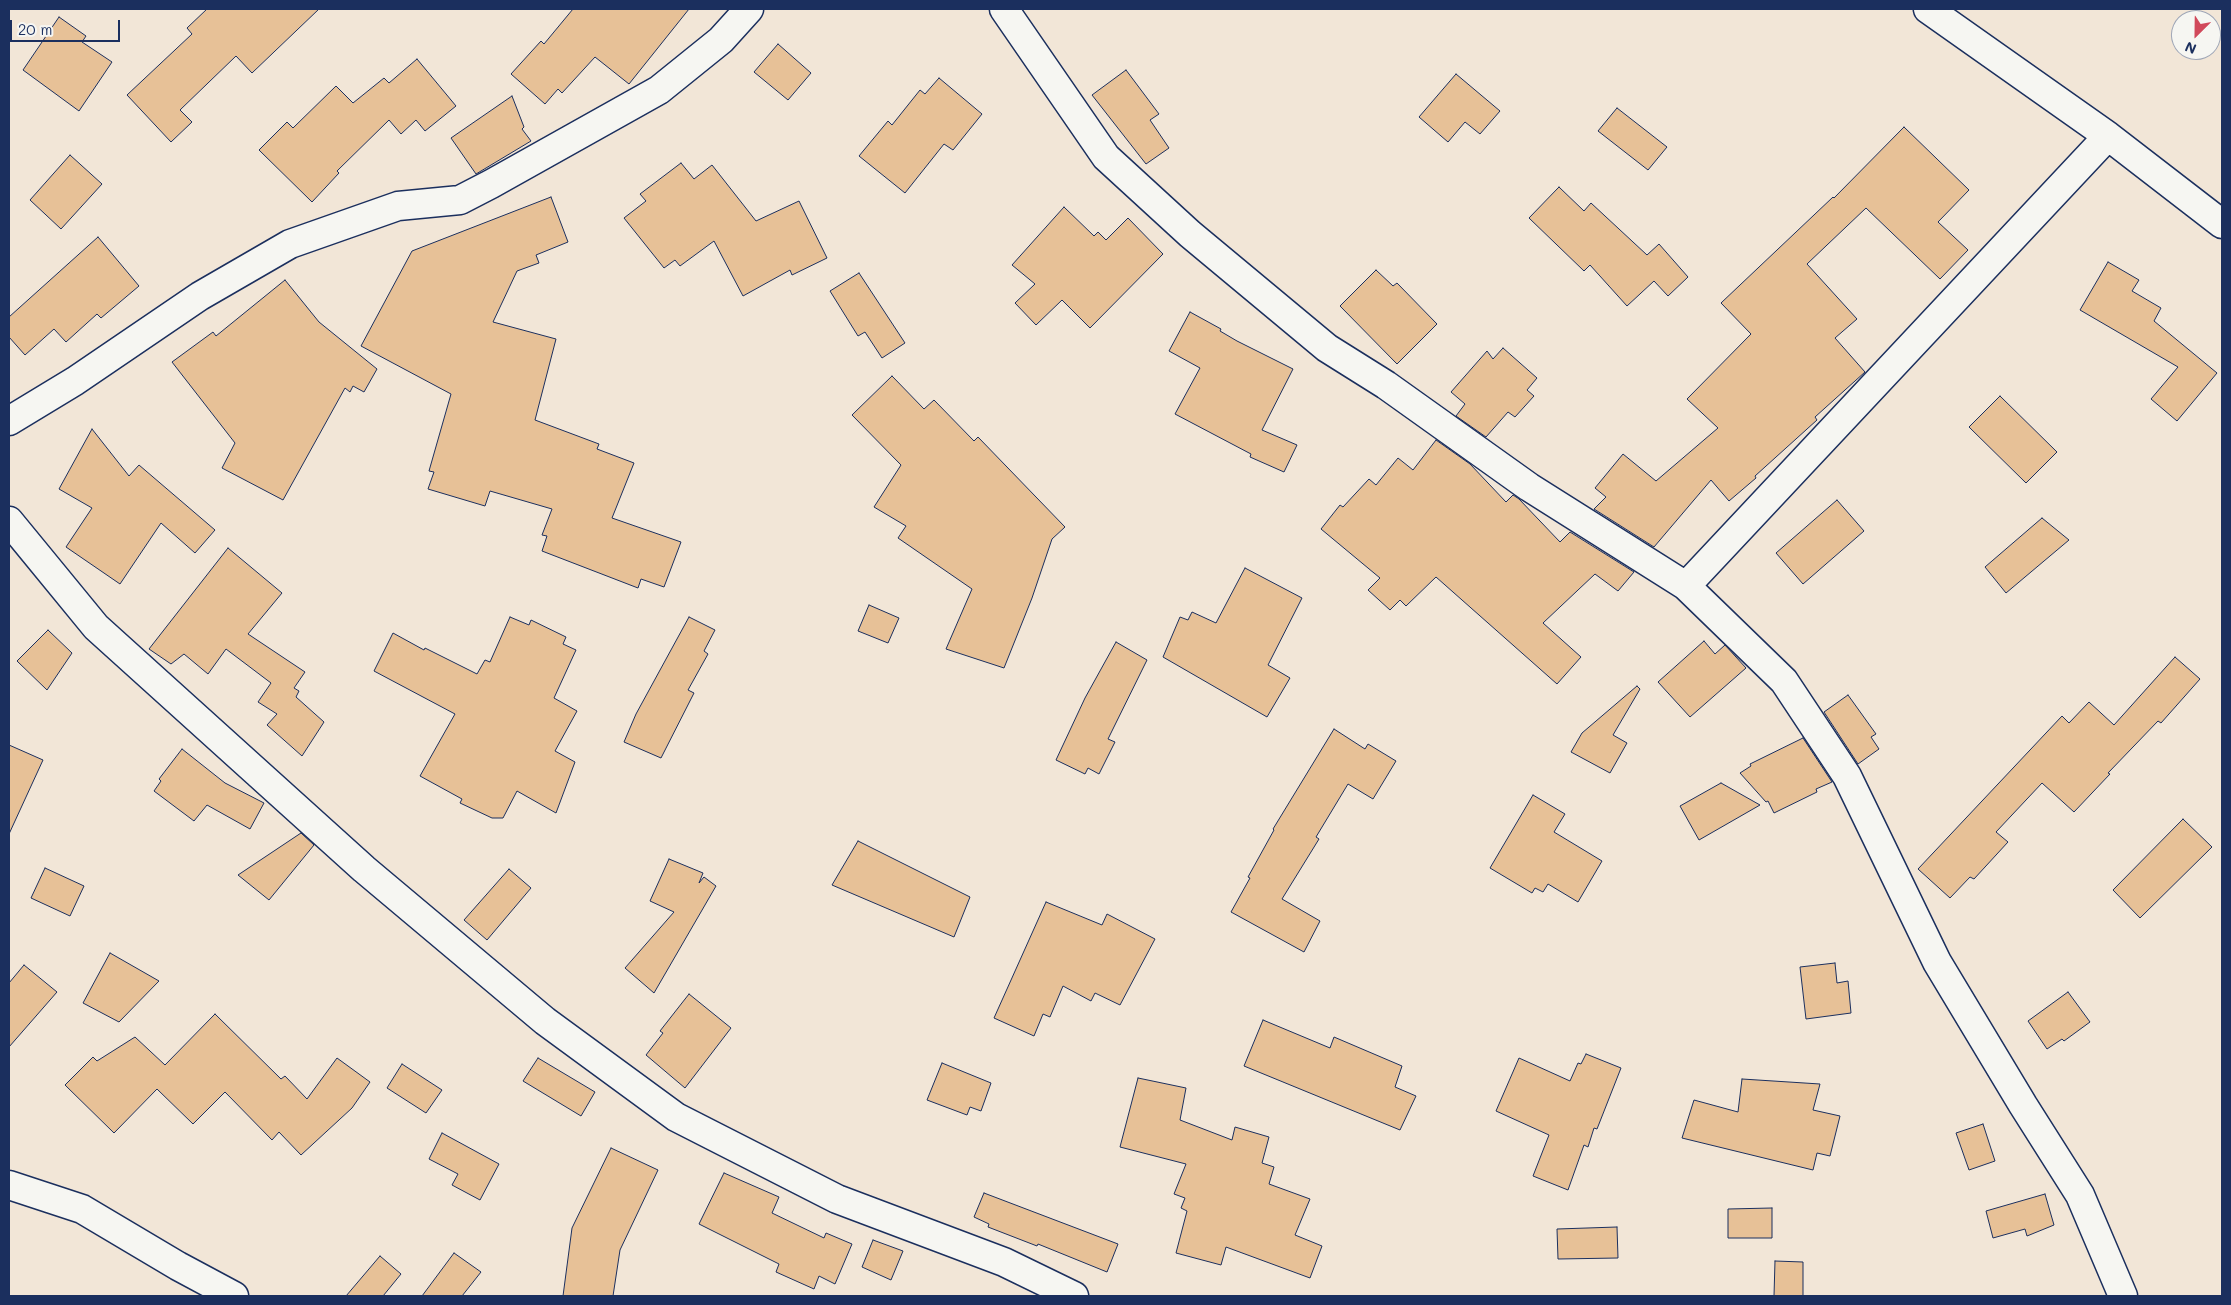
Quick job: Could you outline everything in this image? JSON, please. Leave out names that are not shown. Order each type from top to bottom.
[{"type":"street","points":[[9,421],[75,380],[200,296],[290,244],[398,206],[460,200],[526,165],[659,90],[721,40],[749,9]]},
{"type":"street","points":[[1004,9],[1106,157],[1190,234],[1327,348],[1386,385],[1529,487],[1686,586],[1784,681],[1847,776],[1937,962],[2023,1105],[2080,1194],[2123,1296]]},
{"type":"street","points":[[1928,9],[2108,136],[2222,224]]},
{"type":"street","points":[[1686,586],[2108,136]]},
{"type":"street","points":[[9,521],[96,627],[364,869],[545,1020],[676,1117],[837,1199],[1004,1262],[1074,1296]]},
{"type":"street","points":[[9,1185],[82,1209],[178,1266],[234,1296]]},
{"type":"building","points":[[207,9],[319,9],[252,73],[236,56],[180,110],[192,122],[171,142],[127,95],[192,34],[187,28]]},
{"type":"building","points":[[573,9],[689,9],[629,84],[595,57],[562,93],[558,89],[545,104],[511,74],[541,41],[544,44]]},
{"type":"building","points":[[59,17],[86,36],[82,42],[112,62],[79,111],[23,70]]},
{"type":"building","points":[[778,44],[811,73],[788,100],[754,72]]},
{"type":"building","points":[[417,59],[456,106],[425,131],[416,120],[401,134],[389,120],[337,171],[339,173],[312,202],[259,150],[287,122],[293,128],[336,86],[353,103],[384,78],[389,83]]},
{"type":"building","points":[[1126,70],[1159,114],[1150,120],[1169,148],[1146,164],[1092,95]]},
{"type":"building","points":[[1456,74],[1500,111],[1480,134],[1465,122],[1448,142],[1419,117]]},
{"type":"building","points":[[939,78],[982,114],[953,150],[944,144],[905,193],[859,156],[888,121],[892,125],[920,90],[925,94]]},
{"type":"building","points":[[512,96],[524,127],[522,129],[531,141],[476,174],[451,138]]},
{"type":"building","points":[[1617,108],[1667,147],[1648,170],[1598,131]]},
{"type":"building","points":[[1904,127],[1969,190],[1938,222],[1968,250],[1940,279],[1866,208],[1807,264],[1857,319],[1835,338],[1865,372],[1815,417],[1817,420],[1755,476],[1756,478],[1729,501],[1711,480],[1654,547],[1594,509],[1606,497],[1595,488],[1623,454],[1656,481],[1718,428],[1687,399],[1751,334],[1721,303],[1834,198]]},
{"type":"building","points":[[70,155],[102,184],[61,229],[30,200]]},
{"type":"building","points":[[681,163],[694,179],[712,165],[756,221],[799,201],[827,258],[792,275],[790,270],[743,296],[714,241],[680,266],[675,260],[664,268],[624,218],[646,201],[640,194]]},
{"type":"building","points":[[1559,187],[1584,211],[1591,203],[1647,255],[1659,244],[1688,277],[1668,296],[1654,281],[1627,306],[1590,265],[1584,271],[1529,218]]},
{"type":"building","points":[[551,197],[568,242],[536,255],[539,263],[517,271],[493,322],[556,339],[535,420],[599,444],[597,449],[634,463],[612,518],[681,542],[664,587],[641,579],[638,588],[542,551],[547,536],[542,535],[552,509],[490,491],[485,506],[428,489],[434,472],[429,471],[451,394],[361,346],[412,251]]},
{"type":"building","points":[[1064,207],[1094,236],[1098,232],[1106,240],[1128,218],[1163,254],[1090,328],[1062,300],[1036,325],[1015,303],[1035,284],[1012,265]]},
{"type":"building","points":[[98,237],[139,286],[101,318],[97,314],[66,342],[54,329],[25,355],[9,337],[9,317]]},
{"type":"building","points":[[2108,262],[2139,280],[2132,291],[2161,308],[2154,321],[2217,373],[2177,421],[2151,399],[2178,367],[2080,310]]},
{"type":"building","points":[[1376,270],[1393,286],[1397,283],[1437,324],[1397,364],[1340,306]]},
{"type":"building","points":[[859,273],[905,343],[882,358],[865,332],[858,336],[830,291]]},
{"type":"building","points":[[285,280],[319,322],[377,369],[364,392],[353,386],[350,392],[345,388],[283,500],[222,468],[235,443],[172,362],[213,332],[216,336]]},
{"type":"building","points":[[1190,312],[1221,329],[1220,331],[1237,341],[1293,369],[1262,430],[1297,445],[1284,472],[1250,457],[1251,454],[1175,414],[1200,368],[1169,351]]},
{"type":"building","points":[[1503,348],[1537,378],[1527,390],[1534,396],[1515,417],[1508,412],[1486,437],[1456,416],[1465,404],[1451,392],[1487,351],[1493,359]]},
{"type":"building","points":[[892,376],[924,409],[934,400],[974,441],[978,437],[1065,527],[1052,539],[1032,598],[1004,668],[946,649],[972,589],[898,538],[906,526],[874,507],[901,465],[852,415]]},
{"type":"building","points":[[2000,396],[2057,452],[2026,483],[1969,427]]},
{"type":"building","points":[[92,429],[129,476],[139,465],[215,530],[195,553],[161,523],[120,584],[66,547],[92,508],[59,489]]},
{"type":"building","points":[[1436,440],[1470,464],[1506,502],[1513,495],[1519,499],[1560,542],[1570,532],[1634,572],[1618,591],[1595,574],[1543,623],[1581,657],[1557,684],[1436,577],[1406,606],[1400,600],[1390,610],[1368,590],[1380,578],[1321,529],[1340,505],[1343,507],[1369,479],[1376,485],[1398,458],[1413,470]]},
{"type":"building","points":[[1837,500],[1864,531],[1803,584],[1776,553]]},
{"type":"building","points":[[2042,518],[2069,540],[2006,593],[1985,567]]},
{"type":"building","points":[[228,548],[282,593],[248,634],[305,672],[294,688],[299,691],[296,697],[324,722],[302,756],[267,725],[277,714],[258,702],[271,683],[226,649],[208,674],[184,654],[171,664],[149,649]]},
{"type":"building","points":[[1245,568],[1302,598],[1268,665],[1290,678],[1267,717],[1163,657],[1180,617],[1188,620],[1192,612],[1216,623]]},
{"type":"building","points":[[869,605],[899,618],[888,643],[858,631]]},
{"type":"building","points":[[510,617],[529,625],[531,620],[566,637],[563,644],[576,650],[554,698],[577,711],[555,751],[575,762],[556,813],[517,791],[503,818],[492,818],[460,803],[462,799],[420,776],[455,714],[374,671],[393,633],[424,650],[425,648],[477,674],[485,660],[490,662]]},
{"type":"building","points":[[689,617],[715,630],[704,651],[708,654],[688,690],[694,693],[661,758],[624,742],[636,714]]},
{"type":"building","points":[[48,630],[72,653],[47,690],[17,661]]},
{"type":"building","points":[[1704,641],[1715,654],[1725,645],[1746,668],[1690,717],[1658,682]]},
{"type":"building","points":[[1116,642],[1147,660],[1108,739],[1115,742],[1099,774],[1088,768],[1085,774],[1056,760],[1085,698]]},
{"type":"building","points":[[2175,657],[2200,679],[2161,723],[2158,721],[2108,773],[2110,774],[2074,812],[2042,783],[1996,832],[2008,842],[1974,879],[1970,877],[1950,898],[1918,869],[2062,716],[2069,723],[2089,702],[2114,725]]},
{"type":"building","points":[[1637,686],[1640,689],[1613,735],[1627,743],[1610,773],[1571,752],[1582,733]]},
{"type":"building","points":[[1848,695],[1876,734],[1871,737],[1879,749],[1858,764],[1824,712]]},
{"type":"building","points":[[1334,729],[1365,749],[1368,744],[1396,761],[1373,799],[1348,784],[1316,837],[1319,839],[1282,899],[1320,921],[1304,952],[1231,912],[1250,878],[1248,877],[1273,829]]},
{"type":"building","points":[[1803,738],[1832,782],[1816,789],[1817,792],[1774,813],[1768,801],[1766,802],[1740,773],[1751,766],[1750,764]]},
{"type":"building","points":[[9,745],[43,760],[9,834]]},
{"type":"building","points":[[182,749],[225,783],[264,803],[250,829],[207,805],[194,821],[154,791],[161,781],[159,779]]},
{"type":"building","points":[[1721,783],[1760,805],[1699,840],[1680,806]]},
{"type":"building","points":[[1533,795],[1565,814],[1554,832],[1602,861],[1578,902],[1548,884],[1543,892],[1535,888],[1532,893],[1490,868]]},
{"type":"building","points":[[2183,819],[2212,847],[2140,918],[2113,890]]},
{"type":"building","points":[[301,833],[314,845],[269,900],[238,875]]},
{"type":"building","points":[[858,841],[970,897],[954,937],[832,885]]},
{"type":"building","points":[[669,859],[703,873],[699,883],[704,877],[716,886],[654,993],[625,968],[674,912],[650,901]]},
{"type":"building","points":[[45,868],[84,886],[70,916],[31,898]]},
{"type":"building","points":[[509,869],[531,888],[487,940],[464,920]]},
{"type":"building","points":[[1046,902],[1102,925],[1107,914],[1155,939],[1120,1005],[1095,993],[1091,1001],[1063,986],[1050,1017],[1043,1014],[1034,1036],[994,1018]]},
{"type":"building","points":[[110,953],[159,981],[119,1022],[83,1003]]},
{"type":"building","points":[[1835,963],[1837,983],[1848,981],[1851,1013],[1806,1019],[1800,967]]},
{"type":"building","points":[[24,965],[57,992],[9,1047],[9,983]]},
{"type":"building","points":[[2068,992],[2090,1022],[2064,1041],[2062,1039],[2047,1049],[2028,1021]]},
{"type":"building","points":[[689,994],[731,1028],[685,1088],[646,1055],[663,1033],[660,1031]]},
{"type":"building","points":[[215,1014],[281,1079],[285,1076],[307,1099],[337,1058],[370,1082],[352,1108],[301,1155],[279,1132],[272,1140],[225,1092],[193,1124],[157,1089],[114,1133],[65,1085],[93,1057],[97,1061],[135,1037],[165,1065]]},
{"type":"building","points":[[1263,1020],[1330,1048],[1334,1037],[1402,1066],[1395,1087],[1416,1096],[1400,1130],[1244,1066]]},
{"type":"building","points":[[1586,1054],[1621,1068],[1597,1129],[1594,1128],[1588,1147],[1584,1145],[1568,1190],[1533,1176],[1549,1135],[1496,1111],[1519,1058],[1570,1081],[1578,1063],[1581,1064]]},
{"type":"building","points":[[538,1058],[595,1092],[581,1116],[523,1081]]},
{"type":"building","points":[[942,1063],[991,1083],[981,1111],[970,1107],[967,1115],[927,1100]]},
{"type":"building","points":[[402,1064],[442,1090],[426,1113],[387,1088]]},
{"type":"building","points":[[1138,1078],[1186,1088],[1180,1120],[1232,1140],[1235,1127],[1269,1137],[1262,1163],[1274,1167],[1269,1184],[1310,1199],[1295,1235],[1322,1246],[1310,1278],[1226,1247],[1221,1265],[1176,1253],[1187,1211],[1181,1208],[1185,1198],[1174,1194],[1186,1164],[1120,1147]]},
{"type":"building","points":[[1742,1079],[1820,1084],[1813,1110],[1840,1116],[1830,1156],[1817,1153],[1813,1170],[1682,1138],[1694,1100],[1738,1112]]},
{"type":"building","points":[[1983,1124],[1995,1161],[1969,1170],[1956,1133]]},
{"type":"building","points":[[442,1133],[499,1164],[480,1200],[452,1185],[458,1174],[429,1159]]},
{"type":"building","points":[[611,1148],[658,1170],[620,1250],[613,1296],[563,1296],[572,1228]]},
{"type":"building","points":[[724,1173],[779,1197],[772,1213],[824,1238],[826,1233],[852,1244],[835,1284],[819,1276],[814,1289],[776,1272],[779,1264],[699,1224]]},
{"type":"building","points":[[984,1193],[1118,1244],[1107,1272],[1038,1244],[1037,1246],[988,1227],[989,1224],[974,1217]]},
{"type":"building","points":[[2045,1194],[2054,1225],[2027,1236],[2025,1229],[1993,1238],[1986,1211]]},
{"type":"building","points":[[1772,1208],[1772,1238],[1728,1238],[1728,1209]]},
{"type":"building","points":[[1617,1227],[1618,1258],[1558,1259],[1557,1229]]},
{"type":"building","points":[[873,1240],[903,1251],[891,1280],[862,1267]]},
{"type":"building","points":[[454,1253],[481,1272],[462,1296],[422,1296]]},
{"type":"building","points":[[380,1256],[401,1274],[383,1296],[346,1296]]},
{"type":"building","points":[[1775,1261],[1803,1262],[1803,1296],[1774,1296]]}]
